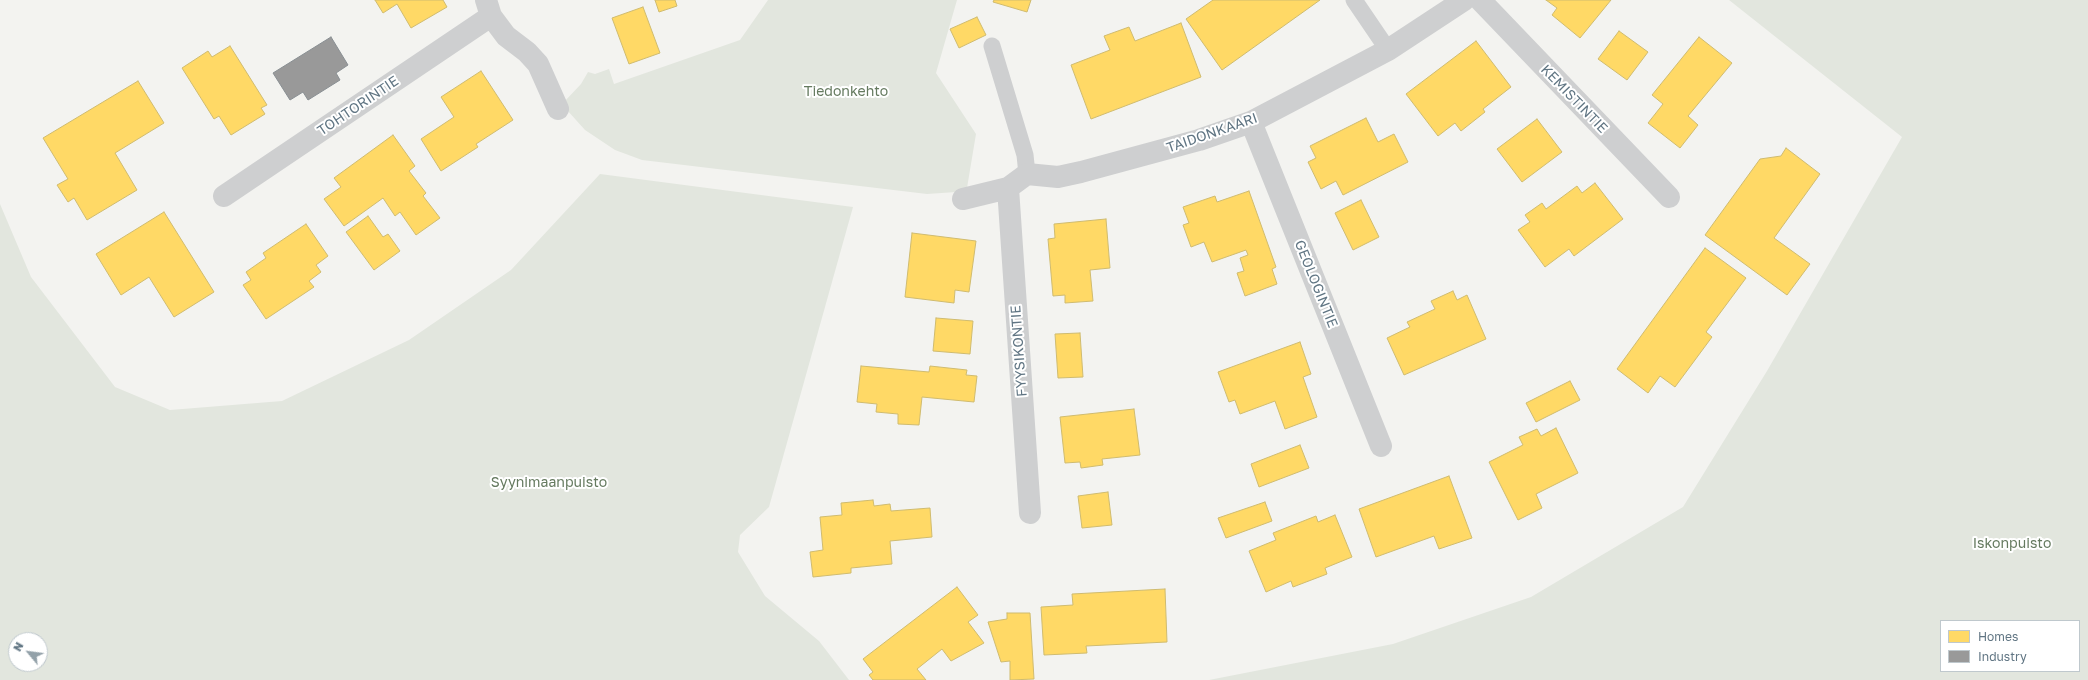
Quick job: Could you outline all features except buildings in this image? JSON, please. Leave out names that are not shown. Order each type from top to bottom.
[{"type":"street","name":"TAIDONKAARI","points":[[1027,174],[1058,177],[1085,171],[1199,140],[1251,122],[1388,50],[1464,0]]},
{"type":"street","name":"KEMISTINTIE","points":[[1480,0],[1669,197]]},
{"type":"street","points":[[489,8],[506,36],[528,52],[538,64],[558,110]]},
{"type":"street","name":"TOHTORINTIE","points":[[224,196],[489,8]]},
{"type":"street","name":"GEOLOGINTIE","points":[[1251,122],[1381,446]]},
{"type":"street","points":[[963,199],[1008,188],[1027,174]]},
{"type":"street","name":"FYYSIKONTIE","points":[[1008,188],[1030,513]]},
{"type":"lane","points":[[1354,0],[1388,50]]},
{"type":"lane","points":[[992,46],[1025,155],[1027,174]]},
{"type":"green space","name":"Tiedonkehto","points":[[768,0],[957,0],[936,73],[976,134],[967,188],[956,192],[927,194],[642,160],[615,150],[585,130],[567,110],[564,102],[581,84],[588,72],[595,74],[609,69],[614,84],[740,40]]},
{"type":"green space","name":"Iskonpuisto","points":[[1729,0],[2088,0],[2088,680],[1209,680],[1393,644],[1531,597],[1683,507],[1767,371],[1902,137]]},
{"type":"green space","name":"Syynimaanpuisto","points":[[600,174],[853,207],[769,507],[740,535],[738,552],[765,596],[819,641],[849,680],[0,680],[0,204],[31,277],[115,387],[170,410],[282,401],[409,340],[511,270]]}]
